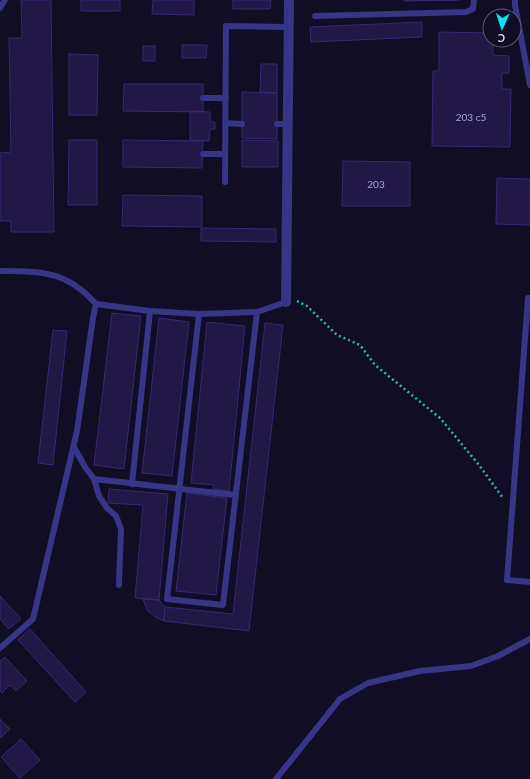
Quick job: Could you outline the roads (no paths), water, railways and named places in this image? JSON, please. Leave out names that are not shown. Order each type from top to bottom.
[{"type":"street","points":[[286,298],[289,0]]},
{"type":"lane","points":[[0,8],[5,0]]},
{"type":"lane","points":[[315,16],[466,12],[472,9],[474,0]]},
{"type":"lane","points":[[515,0],[527,50],[530,85]]},
{"type":"lane","points":[[225,182],[226,26],[289,27]]},
{"type":"lane","points":[[203,98],[226,98]]},
{"type":"lane","points":[[225,124],[242,124]]},
{"type":"lane","points":[[277,124],[288,124]]},
{"type":"lane","points":[[203,154],[225,154]]},
{"type":"lane","points":[[0,270],[35,272],[64,278],[80,288],[96,304],[150,311],[199,314],[257,312],[286,298]]},
{"type":"lane","points":[[530,298],[528,298],[507,580],[530,582]]},
{"type":"lane","points":[[0,648],[33,619],[77,431],[96,304]]},
{"type":"lane","points":[[132,484],[150,311]]},
{"type":"lane","points":[[199,314],[178,489],[167,599],[223,604],[257,312]]},
{"type":"lane","points":[[74,446],[94,480],[99,496],[106,508],[116,516],[121,529],[119,585]]},
{"type":"lane","points":[[94,480],[235,495]]},
{"type":"lane","points":[[276,779],[340,699],[368,683],[420,671],[471,666],[498,656],[530,639]]}]
